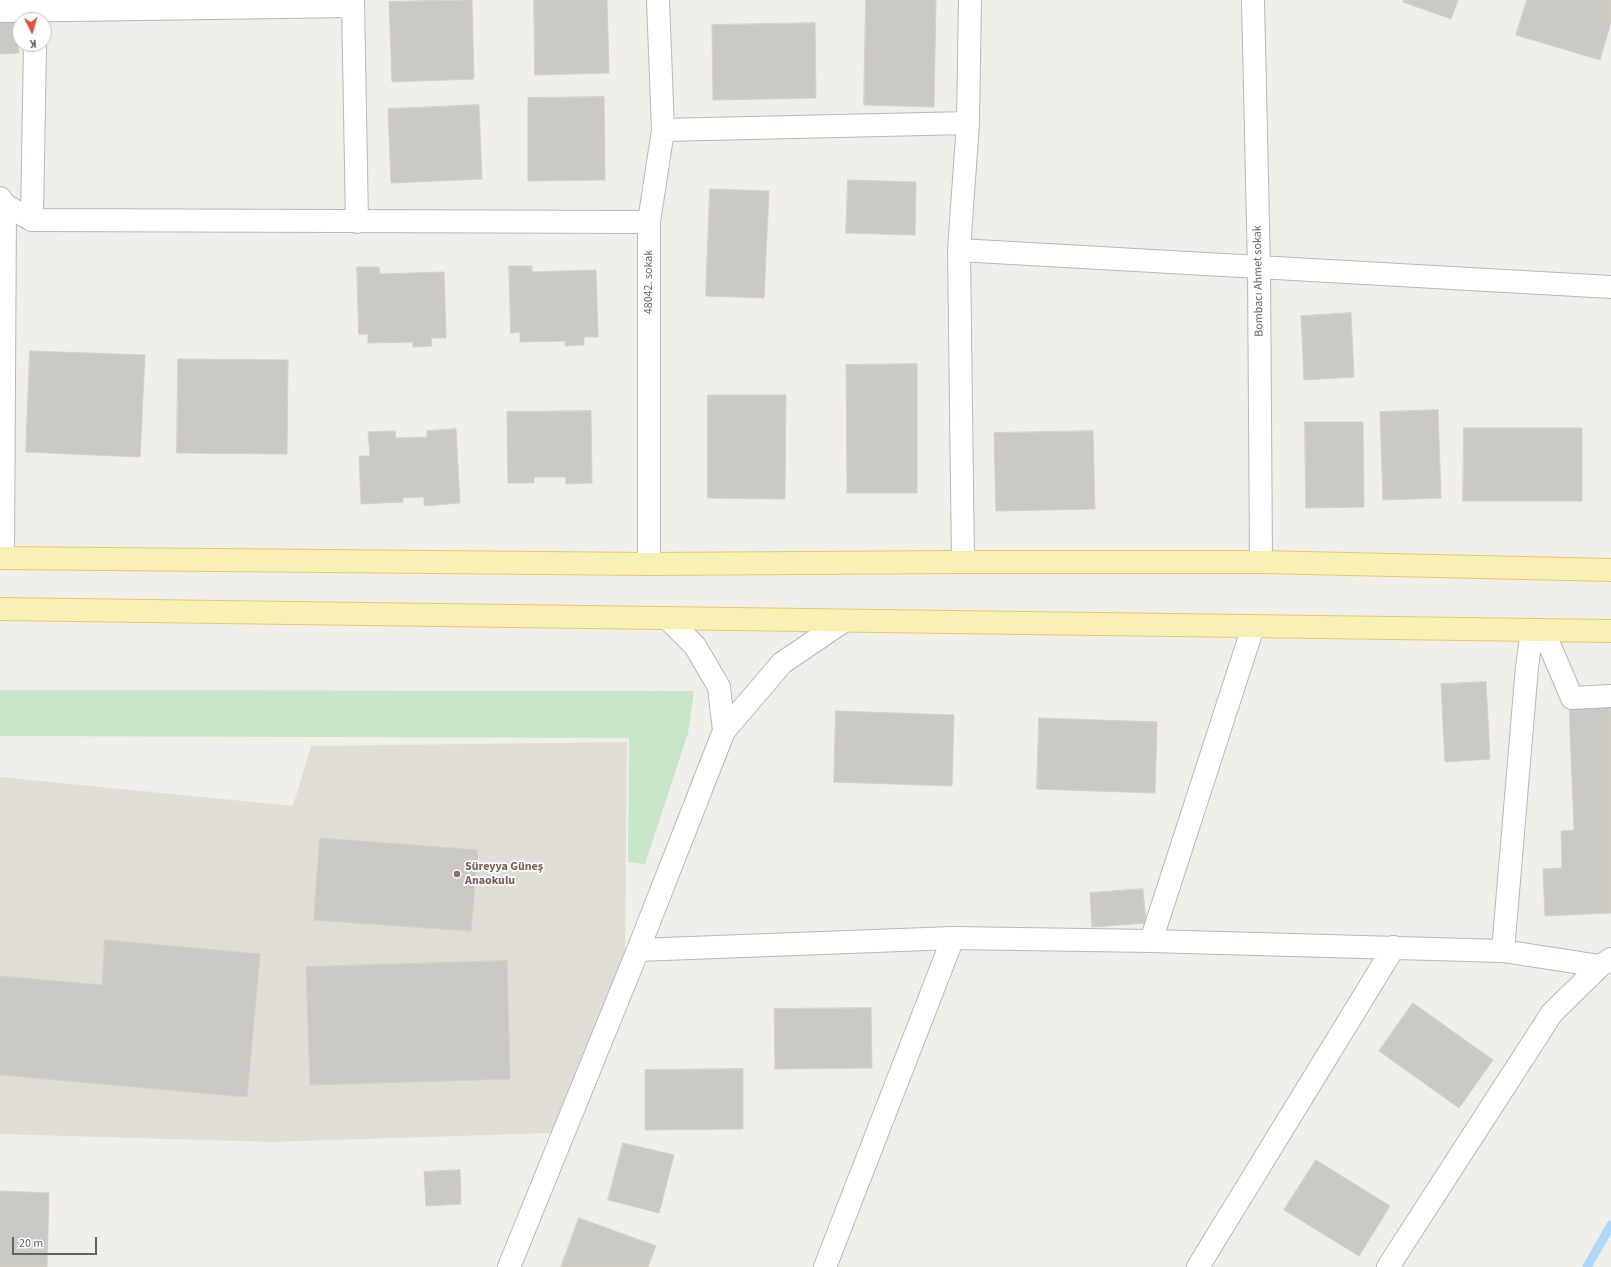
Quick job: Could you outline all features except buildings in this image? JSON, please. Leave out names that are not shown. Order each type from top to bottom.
[{"type":"main road","points":[[1,558],[649,564],[1261,562],[1611,570]]},
{"type":"main road","points":[[0,609],[1611,631]]},
{"type":"street","name":"48042. sokak","points":[[649,564],[649,222],[663,130],[658,0]]},
{"type":"street","points":[[963,562],[959,250],[968,123],[970,0]]},
{"type":"street","name":"Bombacı Ahmet sokak","points":[[1254,0],[1260,268],[1261,562]]},
{"type":"street","points":[[0,11],[353,3],[357,222]]},
{"type":"street","points":[[32,220],[35,52]]},
{"type":"street","points":[[663,130],[968,123]]},
{"type":"street","points":[[2,202],[32,220],[649,222]]},
{"type":"street","points":[[1,558],[2,202]]},
{"type":"street","points":[[959,250],[1611,287]]},
{"type":"street","points":[[667,618],[695,646],[718,686],[724,731]]},
{"type":"street","points":[[509,1267],[638,950],[724,731],[782,664],[844,621]]},
{"type":"street","points":[[1151,940],[1253,626]]},
{"type":"street","points":[[1538,630],[1572,698],[1611,696]]},
{"type":"street","points":[[1503,951],[1527,667],[1538,630]]},
{"type":"street","points":[[638,950],[953,938],[1151,940],[1503,951],[1605,963]]},
{"type":"street","points":[[825,1267],[953,938]]},
{"type":"street","points":[[1198,1267],[1394,947]]},
{"type":"street","points":[[1388,1267],[1552,1013],[1605,963]]},
{"type":"shaded area","points":[[627,742],[625,954],[551,1133],[272,1142],[0,1134],[0,777],[293,806],[311,746]]},
{"type":"green space","points":[[0,690],[694,691],[688,733],[645,864],[628,862],[629,738],[0,736]]},
{"type":"waterway","points":[[1587,1267],[1611,1225]]},
{"type":"place","name":"Süreyya Güneş Anaokulu","points":[[457,874]]}]
